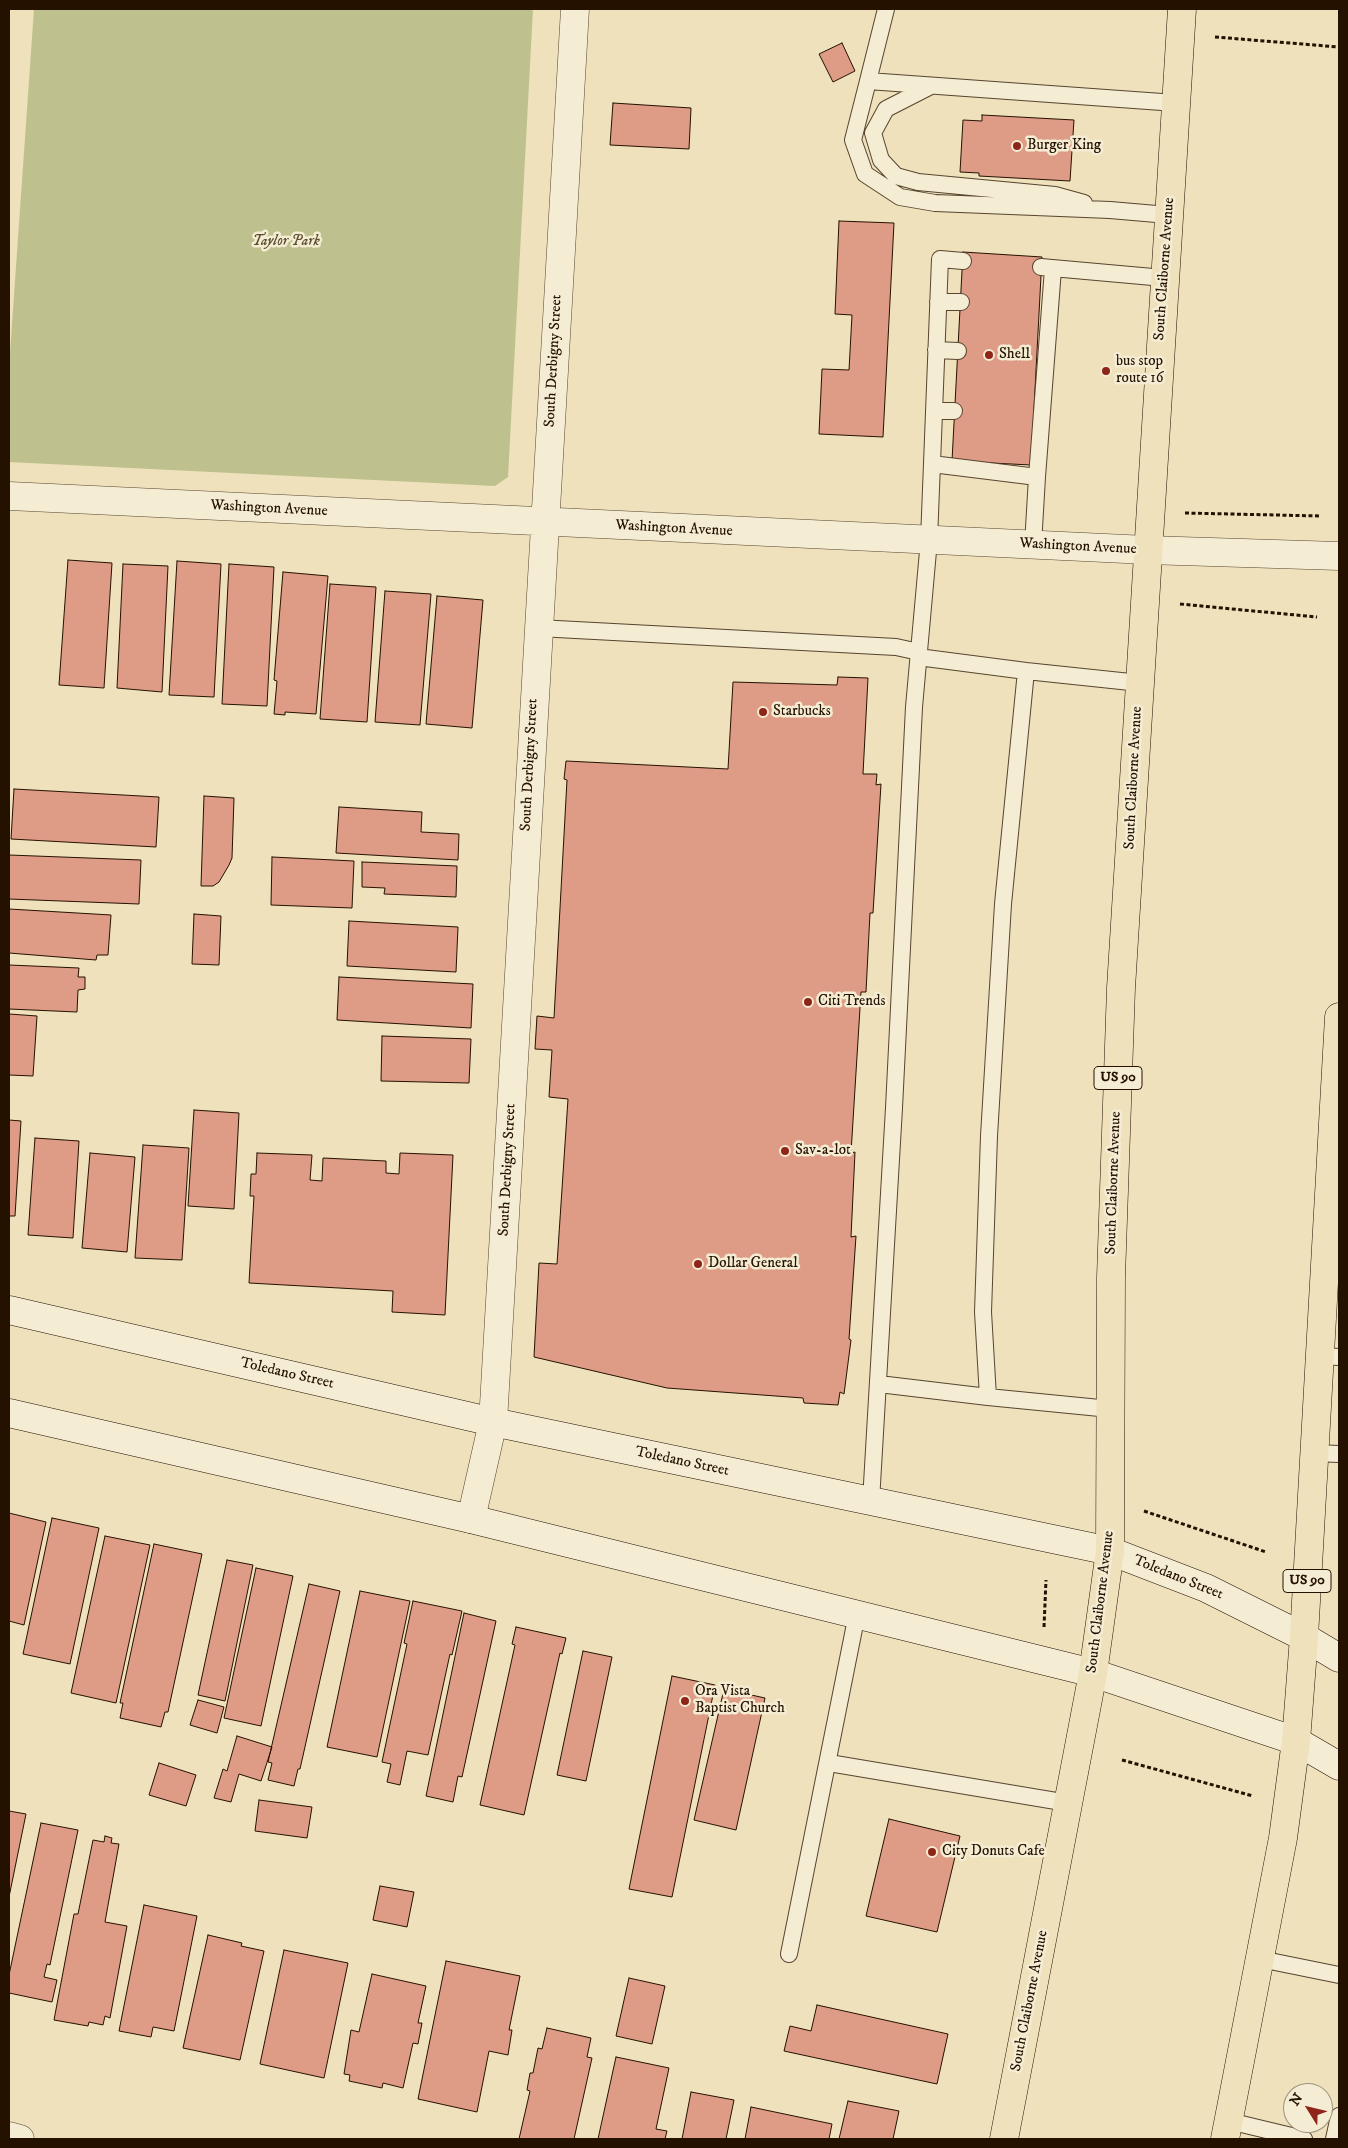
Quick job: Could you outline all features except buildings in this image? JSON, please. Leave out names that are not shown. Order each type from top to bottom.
[{"type":"main road","name":"South Claiborne Avenue","points":[[1004,2139],[1093,1673],[1110,1551],[1111,1277],[1121,988],[1182,9]]},
{"type":"main road","name":"US 90","points":[[1227,2130],[1283,1838],[1296,1741],[1304,1637],[1327,1454],[1339,1017]]},
{"type":"street","name":"South Derbigny Street","points":[[471,1519],[493,1422],[575,9]]},
{"type":"street","name":"Washington Avenue","points":[[9,496],[544,523],[1147,550],[1339,556]]},
{"type":"street","name":"Toledano Street","points":[[9,1310],[493,1422],[1110,1551],[1206,1588],[1304,1637],[1339,1658]]},
{"type":"street","points":[[9,1413],[471,1519],[1093,1673],[1296,1741],[1339,1766]]},
{"type":"street","points":[[9,2136],[20,2139]]},
{"type":"lane","points":[[886,9],[853,140],[865,174],[900,197],[935,203],[1110,210],[1168,215]]},
{"type":"lane","points":[[868,81],[1176,104]]},
{"type":"lane","points":[[932,86],[886,109],[873,133],[881,160],[896,176],[918,182],[1054,195],[1110,210]]},
{"type":"lane","points":[[871,1501],[894,1108],[914,707],[929,540],[940,259],[963,261]]},
{"type":"lane","points":[[1033,544],[1047,268],[1164,278]]},
{"type":"lane","points":[[938,302],[960,302]]},
{"type":"lane","points":[[936,350],[958,351]]},
{"type":"lane","points":[[934,411],[954,411]]},
{"type":"lane","points":[[932,464],[1037,477]]},
{"type":"lane","points":[[538,628],[896,647],[919,654],[1026,671],[1140,683]]},
{"type":"lane","points":[[988,1397],[983,1312],[989,1136],[1002,904],[1026,671]]},
{"type":"lane","points":[[878,1384],[1110,1409]]},
{"type":"lane","points":[[789,1954],[858,1614]]},
{"type":"lane","points":[[829,1763],[1068,1803]]},
{"type":"lane","points":[[1260,1959],[1339,1975]]},
{"type":"lane","points":[[1334,2139],[1339,2116]]},
{"type":"lane","points":[[1227,2130],[1304,2139]]},
{"type":"path","points":[[1212,36],[1339,47]]},
{"type":"path","points":[[1182,513],[1321,516]]},
{"type":"path","points":[[1172,604],[1316,617]]},
{"type":"path","points":[[1143,1511],[1266,1552]]},
{"type":"path","points":[[1044,1633],[1046,1580]]},
{"type":"path","points":[[1122,1760],[1253,1796]]},
{"type":"green space","name":"Taylor Park","points":[[34,9],[533,9],[508,477],[495,486],[9,462],[9,367]]},
{"type":"place","name":"Burger King","points":[[1017,146]]},
{"type":"place","name":"Shell","points":[[989,355]]},
{"type":"place","name":"bus stop route 16","points":[[1106,371]]},
{"type":"place","name":"Starbucks","points":[[763,712]]},
{"type":"place","name":"Citi Trends","points":[[808,1002]]},
{"type":"place","name":"Sav-a-lot","points":[[785,1151]]},
{"type":"place","name":"Dollar General","points":[[698,1264]]},
{"type":"place","name":"Ora Vista Baptist Church","points":[[685,1701]]},
{"type":"place","name":"City Donuts Cafe","points":[[932,1852]]}]
